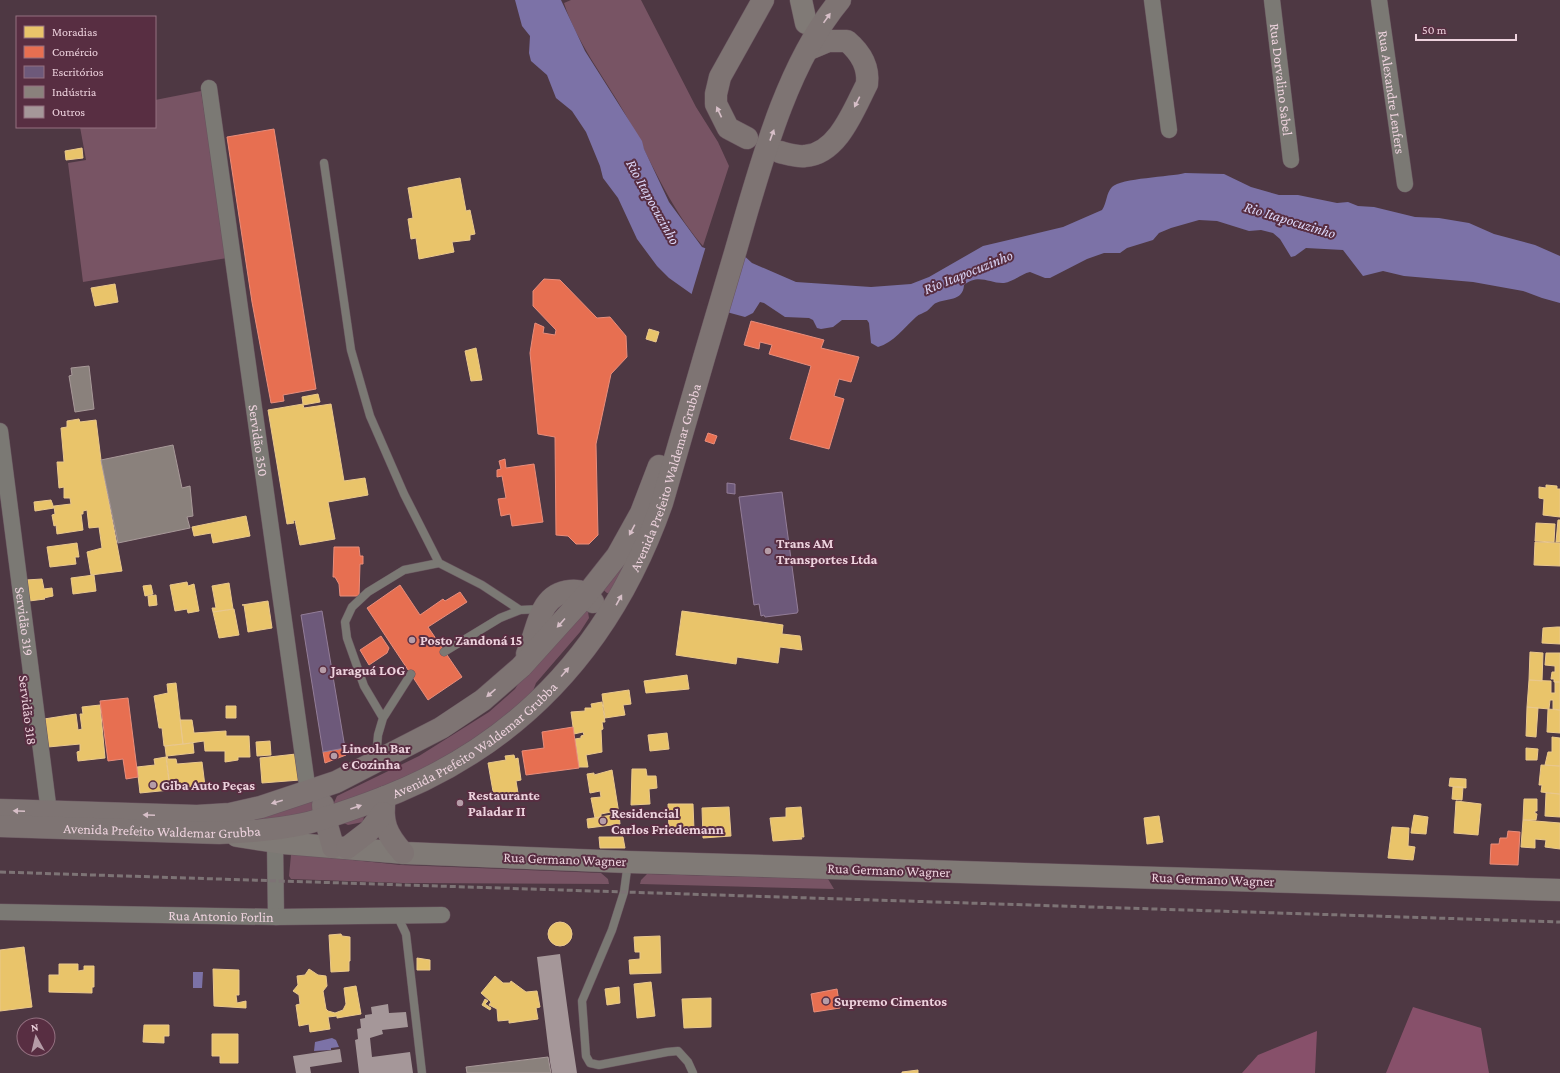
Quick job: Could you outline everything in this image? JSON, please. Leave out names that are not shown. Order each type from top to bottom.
[{"type":"highway","points":[[747,138],[728,128],[716,104],[716,94],[720,77],[763,0]]},
{"type":"highway","points":[[708,321],[744,197],[765,110],[806,22],[821,0]]},
{"type":"highway","points":[[744,197],[763,160],[787,95],[809,49],[822,26],[840,0]]},
{"type":"highway","points":[[780,152],[804,157],[818,153],[833,142],[867,84],[868,75],[866,65],[854,47],[846,41],[828,41],[809,49]]},
{"type":"highway","name":"Avenida Prefeito Waldemar Grubba","points":[[0,810],[197,816],[230,814],[308,792],[336,782],[375,764],[447,724],[483,700],[521,667],[587,594],[617,556],[632,531],[648,495],[708,321]]},
{"type":"highway","name":"Avenida Prefeito Waldemar Grubba","points":[[0,826],[218,833],[281,828],[384,805],[455,764],[507,729],[548,691],[590,644],[616,605],[649,539],[662,503],[708,321]]},
{"type":"highway","points":[[521,667],[532,642],[542,609],[549,599],[565,591],[577,590],[587,594],[593,601],[596,617],[590,644]]},
{"type":"highway","points":[[336,782],[329,789],[324,799],[322,809],[340,848],[369,831],[384,805]]},
{"type":"highway","points":[[384,805],[388,834],[403,853]]},
{"type":"street","points":[[801,0],[806,22]]},
{"type":"street","points":[[1152,0],[1168,130]]},
{"type":"street","name":"Rua Dorvalino Sabel","points":[[1272,0],[1291,160]]},
{"type":"street","name":"Rua Alexandre Lenfers","points":[[1379,0],[1405,184]]},
{"type":"street","name":"Servidão 350","points":[[209,88],[308,792]]},
{"type":"street","name":"Servidão 319","points":[[0,431],[45,812]]},
{"type":"street","name":"Servidão 318","points":[[0,490],[45,812]]},
{"type":"street","name":"Rua Germano Wagner","points":[[218,833],[275,842],[403,853],[628,862],[1560,890]]},
{"type":"street","points":[[275,842],[276,916]]},
{"type":"street","name":"Rua Antonio Forlin","points":[[0,912],[276,916],[442,915]]},
{"type":"lane","points":[[324,163],[351,350],[370,416],[404,494],[439,563],[482,585],[520,610]]},
{"type":"lane","points":[[383,718],[364,686],[347,638],[345,622],[352,607],[368,592],[404,570],[439,563]]},
{"type":"lane","points":[[444,652],[500,618],[520,610],[542,609]]},
{"type":"lane","points":[[375,764],[378,735],[383,718],[411,674]]},
{"type":"lane","points":[[628,862],[624,892],[612,930],[582,1001],[586,1056],[590,1063],[599,1065],[678,1051],[688,1062],[693,1073]]},
{"type":"lane","points":[[397,915],[406,934],[422,1073]]},
{"type":"shaded area","points":[[571,0],[641,0],[696,107],[718,142],[729,166],[703,246],[669,198],[624,112],[576,32],[564,3]]},
{"type":"shaded area","points":[[201,91],[227,258],[83,282],[68,163],[86,160],[80,128],[156,128],[156,100]]},
{"type":"shaded area","points":[[636,542],[613,594],[607,593],[601,588]]},
{"type":"shaded area","points":[[587,606],[589,618],[580,632],[536,683],[531,696],[497,725],[409,779],[333,805],[337,796],[419,756],[489,712],[515,689],[525,673]]},
{"type":"shaded area","points":[[316,798],[312,814],[281,820],[176,824]]},
{"type":"shaded area","points":[[364,816],[363,822],[348,825],[344,823]]},
{"type":"shaded area","points":[[295,854],[401,865],[601,873],[608,879],[609,884],[403,883],[291,879],[289,876],[291,855]]},
{"type":"shaded area","points":[[647,874],[828,879],[834,889],[640,884],[641,880]]},
{"type":"shaded area","points":[[1413,1007],[1481,1028],[1489,1073],[1386,1073]]},
{"type":"shaded area","points":[[1317,1031],[1315,1073],[1242,1073],[1258,1055]]},
{"type":"water","name":"Rio Itapocuzinho","points":[[515,0],[561,0],[585,51],[642,141],[644,149],[669,202],[702,247],[710,250],[693,295],[669,278],[657,266],[637,239],[618,198],[603,178],[600,166],[586,132],[572,111],[556,98],[547,75],[531,61],[529,53],[530,36],[522,26]]},
{"type":"water","name":"Rio Itapocuzinho","points":[[1185,173],[1224,174],[1251,187],[1279,195],[1298,195],[1337,203],[1348,202],[1358,206],[1374,207],[1415,217],[1439,218],[1469,223],[1494,234],[1535,245],[1560,256],[1560,303],[1523,291],[1473,282],[1404,276],[1383,271],[1363,276],[1343,250],[1306,248],[1295,256],[1291,257],[1280,239],[1273,233],[1261,230],[1249,231],[1217,221],[1199,220],[1159,233],[1153,240],[1127,248],[1120,253],[1104,253],[1087,259],[1050,278],[1045,278],[1030,272],[1004,283],[980,279],[969,282],[964,285],[961,294],[957,297],[940,301],[935,304],[927,311],[917,316],[889,342],[878,347],[871,343],[869,323],[867,320],[842,320],[833,327],[821,329],[817,328],[813,320],[809,318],[785,317],[764,303],[760,302],[753,313],[745,317],[723,311],[740,252],[752,263],[796,282],[871,287],[911,284],[929,277],[983,246],[1063,227],[1102,210],[1110,189],[1117,184]]},
{"type":"water","points":[[193,972],[203,972],[202,988],[193,988]]},
{"type":"water","points":[[332,1038],[336,1040],[339,1047],[331,1048],[331,1050],[314,1051],[315,1042]]},
{"type":"pier","points":[[706,246],[710,248],[724,248],[707,306],[691,296]]},
{"type":"building: Moradias","points":[[82,148],[83,158],[66,160],[65,151]]},
{"type":"building: Moradias","points":[[460,178],[466,211],[470,210],[475,234],[470,235],[470,240],[452,242],[454,252],[419,259],[416,238],[411,239],[408,219],[413,218],[408,188]]},
{"type":"building: Moradias","points":[[115,284],[118,302],[95,306],[91,288]]},
{"type":"building: Moradias","points":[[649,329],[659,332],[656,342],[646,339]]},
{"type":"building: Moradias","points":[[476,348],[482,380],[471,381],[465,351]]},
{"type":"building: Moradias","points":[[318,394],[320,402],[303,405],[304,408],[331,404],[344,481],[365,478],[368,495],[328,502],[335,539],[300,545],[295,520],[293,521],[294,523],[287,524],[268,410],[303,404],[302,397]]},
{"type":"building: Moradias","points":[[79,419],[80,422],[96,420],[101,460],[122,571],[91,575],[87,552],[102,548],[99,527],[89,528],[87,510],[83,511],[83,514],[81,514],[83,530],[57,534],[56,525],[54,526],[52,515],[55,514],[54,506],[71,504],[70,498],[64,498],[64,487],[59,488],[57,462],[64,462],[61,428],[67,427],[67,421]]},
{"type":"building: Moradias","points":[[1546,485],[1557,486],[1557,489],[1560,489],[1560,517],[1543,515],[1544,499],[1539,498],[1539,487],[1546,488]]},
{"type":"building: Moradias","points":[[51,500],[54,508],[35,511],[34,502]]},
{"type":"building: Moradias","points":[[246,516],[250,536],[213,543],[211,533],[194,536],[192,527]]},
{"type":"building: Moradias","points":[[1558,520],[1560,520],[1560,542],[1556,542]]},
{"type":"building: Moradias","points":[[1536,523],[1555,524],[1554,542],[1535,541]]},
{"type":"building: Moradias","points":[[1535,542],[1560,543],[1560,566],[1534,565]]},
{"type":"building: Moradias","points":[[77,543],[79,557],[75,557],[76,564],[50,567],[47,547]]},
{"type":"building: Moradias","points":[[94,575],[96,591],[73,594],[71,578]]},
{"type":"building: Moradias","points":[[42,579],[44,589],[52,588],[53,596],[44,598],[45,599],[29,601],[26,580]]},
{"type":"building: Moradias","points":[[187,582],[188,586],[194,584],[199,611],[188,613],[187,609],[175,611],[170,585]]},
{"type":"building: Moradias","points":[[229,583],[233,609],[213,612],[212,608],[216,608],[212,586]]},
{"type":"building: Moradias","points":[[151,585],[153,594],[145,596],[143,586]]},
{"type":"building: Moradias","points":[[156,595],[157,605],[149,606],[148,596]]},
{"type":"building: Moradias","points":[[268,601],[272,628],[248,632],[244,605],[242,605]]},
{"type":"building: Moradias","points":[[234,609],[239,635],[219,638],[213,612]]},
{"type":"building: Moradias","points":[[682,611],[783,625],[782,634],[800,636],[802,650],[780,647],[778,663],[737,657],[736,664],[676,655]]},
{"type":"building: Moradias","points":[[1560,627],[1560,644],[1542,643],[1543,628]]},
{"type":"building: Moradias","points":[[1530,652],[1543,653],[1542,681],[1529,680]]},
{"type":"building: Moradias","points":[[1546,653],[1560,653],[1560,682],[1554,682],[1554,679],[1551,679],[1552,672],[1555,672],[1555,666],[1545,665]]},
{"type":"building: Moradias","points":[[687,675],[689,689],[646,693],[644,681]]},
{"type":"building: Moradias","points":[[1529,680],[1551,681],[1551,693],[1555,693],[1555,682],[1560,682],[1560,710],[1553,709],[1553,700],[1550,700],[1549,709],[1527,707]]},
{"type":"building: Moradias","points":[[176,683],[183,744],[164,746],[162,728],[159,728],[154,696],[168,693],[167,684]]},
{"type":"building: Moradias","points":[[629,690],[631,704],[623,705],[625,715],[605,718],[602,694]]},
{"type":"building: Moradias","points":[[602,702],[605,722],[602,722],[603,729],[601,730],[602,752],[586,755],[588,767],[579,767],[575,739],[581,738],[581,736],[584,735],[583,732],[574,734],[571,712],[585,711],[585,708],[592,708],[591,704]]},
{"type":"building: Moradias","points":[[100,705],[105,758],[78,761],[77,752],[80,751],[80,744],[48,747],[44,719],[76,714],[78,730],[82,729],[80,714],[83,714],[82,707]]},
{"type":"building: Moradias","points":[[226,706],[236,706],[236,718],[226,718]]},
{"type":"building: Moradias","points":[[1527,707],[1538,708],[1536,737],[1526,736]]},
{"type":"building: Moradias","points":[[1548,709],[1560,710],[1560,733],[1547,732]]},
{"type":"building: Moradias","points":[[180,720],[192,720],[194,733],[226,731],[226,736],[249,736],[250,757],[238,757],[238,760],[225,762],[225,751],[205,751],[204,741],[183,744]]},
{"type":"building: Moradias","points":[[667,733],[669,749],[650,751],[648,735]]},
{"type":"building: Moradias","points":[[1552,737],[1560,738],[1560,766],[1545,765],[1548,752],[1552,752]]},
{"type":"building: Moradias","points":[[270,741],[271,755],[257,756],[256,742]]},
{"type":"building: Moradias","points":[[193,743],[194,753],[167,756],[168,759],[176,759],[177,764],[202,762],[205,786],[170,788],[165,746]]},
{"type":"building: Moradias","points":[[1526,748],[1538,749],[1537,760],[1526,760]]},
{"type":"building: Moradias","points":[[296,754],[300,780],[262,783],[260,758]]},
{"type":"building: Moradias","points":[[514,755],[515,759],[518,758],[521,780],[516,781],[518,793],[494,797],[488,763],[506,760],[505,756]]},
{"type":"building: Moradias","points":[[166,757],[170,790],[140,793],[137,767],[155,765],[154,759]]},
{"type":"building: Moradias","points":[[1541,765],[1560,766],[1560,794],[1541,792],[1542,785],[1539,785]]},
{"type":"building: Moradias","points":[[632,769],[646,769],[647,776],[656,776],[657,788],[649,789],[650,804],[631,805]]},
{"type":"building: Moradias","points":[[612,770],[619,814],[611,815],[611,812],[601,814],[601,817],[595,818],[591,798],[601,797],[600,791],[590,793],[587,774],[594,773],[594,775]]},
{"type":"building: Moradias","points":[[1450,778],[1466,779],[1466,788],[1449,786]]},
{"type":"building: Moradias","points":[[1453,787],[1463,787],[1462,800],[1452,799]]},
{"type":"building: Moradias","points":[[1546,793],[1560,794],[1560,817],[1545,816]]},
{"type":"building: Moradias","points":[[1524,799],[1537,799],[1537,811],[1535,811],[1537,814],[1536,820],[1523,820]]},
{"type":"building: Moradias","points":[[1456,801],[1481,804],[1478,835],[1454,833]]},
{"type":"building: Moradias","points":[[668,804],[693,804],[694,830],[669,830]]},
{"type":"building: Moradias","points":[[729,807],[731,836],[703,838],[702,808]]},
{"type":"building: Moradias","points":[[801,807],[804,837],[801,837],[802,839],[773,841],[770,818],[786,817],[786,808]]},
{"type":"building: Moradias","name":"Residencial Carlos Friedemann","points":[[619,814],[620,824],[588,828],[587,819]]},
{"type":"building: Moradias","points":[[1414,815],[1428,817],[1426,834],[1411,833]]},
{"type":"building: Moradias","points":[[1159,816],[1163,842],[1147,844],[1144,818]]},
{"type":"building: Moradias","points":[[1523,820],[1560,823],[1560,849],[1545,847],[1546,840],[1535,839],[1535,848],[1521,847]]},
{"type":"building: Moradias","points":[[1392,827],[1409,828],[1408,846],[1415,847],[1413,860],[1388,858]]},
{"type":"building: Moradias","points":[[599,837],[623,837],[625,848],[600,848]]},
{"type":"building: Moradias","points":[[560,922],[565,923],[571,929],[571,939],[565,945],[560,946],[555,945],[549,939],[548,934],[549,929],[555,923]]},
{"type":"building: Moradias","points":[[341,934],[342,936],[350,937],[349,971],[331,972],[329,935]]},
{"type":"building: Moradias","points":[[660,936],[661,973],[630,974],[629,960],[640,959],[640,952],[635,952],[634,937]]},
{"type":"building: Moradias","points":[[24,947],[32,1007],[0,1011],[0,950]]},
{"type":"building: Moradias","points":[[417,958],[430,960],[430,970],[417,970]]},
{"type":"building: Moradias","points":[[59,964],[78,964],[78,971],[84,970],[84,966],[94,966],[94,987],[92,987],[92,993],[49,992],[49,975],[59,975]]},
{"type":"building: Moradias","points":[[213,969],[239,970],[239,995],[236,995],[237,1003],[246,1001],[246,1008],[214,1006]]},
{"type":"building: Moradias","points":[[309,969],[318,975],[326,976],[327,986],[323,991],[326,1009],[328,1011],[335,1013],[343,1010],[346,1004],[344,988],[356,986],[361,1014],[337,1018],[337,1016],[328,1017],[330,1029],[310,1032],[309,1024],[299,1026],[296,1005],[300,1004],[299,995],[293,991],[298,985],[297,976],[305,975]]},
{"type":"building: Moradias","points":[[495,976],[503,983],[510,983],[511,981],[526,992],[537,991],[540,1007],[536,1008],[538,1019],[509,1023],[509,1020],[498,1021],[497,1009],[489,1005],[491,1002],[481,993]]},
{"type":"building: Moradias","points":[[651,982],[655,1016],[637,1018],[634,984]]},
{"type":"building: Moradias","points":[[619,987],[620,1003],[607,1005],[605,989]]},
{"type":"building: Moradias","points":[[711,998],[711,1027],[684,1028],[682,999]]},
{"type":"building: Moradias","points":[[485,999],[488,1001],[485,1004],[491,1008],[490,1010],[482,1005]]},
{"type":"building: Moradias","points":[[144,1025],[169,1025],[169,1036],[164,1036],[164,1043],[143,1042]]},
{"type":"building: Moradias","points":[[212,1034],[238,1034],[238,1063],[220,1063],[220,1056],[212,1056]]},
{"type":"building: Moradias","points":[[918,1070],[918,1073],[902,1073],[902,1072]]},
{"type":"building: Comércio","points":[[274,129],[316,389],[283,395],[284,401],[271,403],[252,302],[227,137]]},
{"type":"building: Comércio","points":[[544,279],[560,280],[597,318],[610,317],[626,336],[627,357],[611,374],[596,444],[598,535],[589,544],[576,544],[568,536],[556,535],[555,437],[538,434],[530,353],[535,323],[544,327],[543,333],[555,335],[556,330],[533,306],[533,291]]},
{"type":"building: Comércio","points":[[751,321],[824,340],[821,348],[859,357],[851,382],[839,379],[834,396],[844,399],[829,449],[790,439],[811,366],[769,354],[772,345],[760,342],[759,349],[744,345]]},
{"type":"building: Comércio","points":[[708,433],[717,436],[714,444],[705,441]]},
{"type":"building: Comércio","points":[[505,459],[506,468],[534,464],[543,522],[512,526],[510,514],[501,516],[498,499],[506,498],[502,476],[497,477],[497,470],[501,469],[499,461]]},
{"type":"building: Comércio","points":[[334,547],[359,547],[360,556],[363,556],[363,564],[360,564],[359,596],[340,596],[339,584],[335,577],[333,577]]},
{"type":"building: Comércio","name":"Posto Zandoná 15","points":[[400,585],[420,615],[443,599],[445,601],[460,592],[467,602],[428,627],[462,677],[428,700],[367,608]]},
{"type":"building: Comércio","points":[[381,636],[389,648],[387,653],[369,665],[360,650]]},
{"type":"building: Comércio","points":[[128,698],[138,777],[126,779],[123,759],[108,761],[100,701]]},
{"type":"building: Comércio","points":[[573,727],[579,768],[526,775],[522,751],[544,748],[542,732]]},
{"type":"building: Comércio","points":[[345,748],[346,755],[325,763],[323,752]]},
{"type":"building: Comércio","points":[[1508,831],[1520,832],[1518,865],[1490,864],[1491,844],[1499,844],[1500,838],[1507,838]]},
{"type":"building: Comércio","name":"Supremo Cimentos","points":[[837,989],[840,1008],[814,1012],[811,994]]},
{"type":"building: Escritórios","points":[[727,483],[735,484],[735,494],[727,493]]},
{"type":"building: Escritórios","name":"Trans AM Transportes Ltda","points":[[782,492],[798,611],[797,613],[765,617],[764,615],[761,616],[759,604],[754,605],[739,497]]},
{"type":"building: Escritórios","points":[[322,611],[345,748],[323,752],[301,615]]},
{"type":"building: Indústria","points":[[89,366],[94,409],[75,412],[69,376],[72,375],[71,368]]},
{"type":"building: Indústria","points":[[173,445],[182,488],[190,486],[193,516],[187,517],[190,528],[118,543],[101,460]]},
{"type":"building: Indústria","points":[[548,1057],[551,1073],[467,1073],[466,1067]]},
{"type":"building: Outros","points":[[560,954],[577,1073],[552,1073],[550,1062],[537,957]]},
{"type":"building: Outros","points":[[388,1004],[389,1013],[406,1012],[408,1027],[382,1030],[383,1034],[370,1038],[372,1057],[410,1052],[413,1073],[359,1073],[355,1040],[358,1039],[357,1029],[361,1028],[360,1019],[365,1018],[365,1015],[372,1014],[371,1007]]},
{"type":"building: Outros","points":[[340,1049],[342,1062],[310,1067],[311,1073],[296,1073],[293,1056]]},
{"type":"railway","points":[[0,872],[1560,922]]},
{"type":"place","name":"Trans AM Transportes Ltda","points":[[768,551]]},
{"type":"place","name":"Posto Zandoná 15","points":[[412,640]]},
{"type":"place","name":"Jaraguá LOG","points":[[323,670]]},
{"type":"place","name":"Lincoln Bar e Cozinha","points":[[334,756]]},
{"type":"place","name":"Giba Auto Peças","points":[[153,785]]},
{"type":"place","name":"Restaurante Paladar II","points":[[460,803]]},
{"type":"place","name":"Residencial Carlos Friedemann","points":[[603,821]]},
{"type":"place","name":"Supremo Cimentos","points":[[826,1001]]}]
